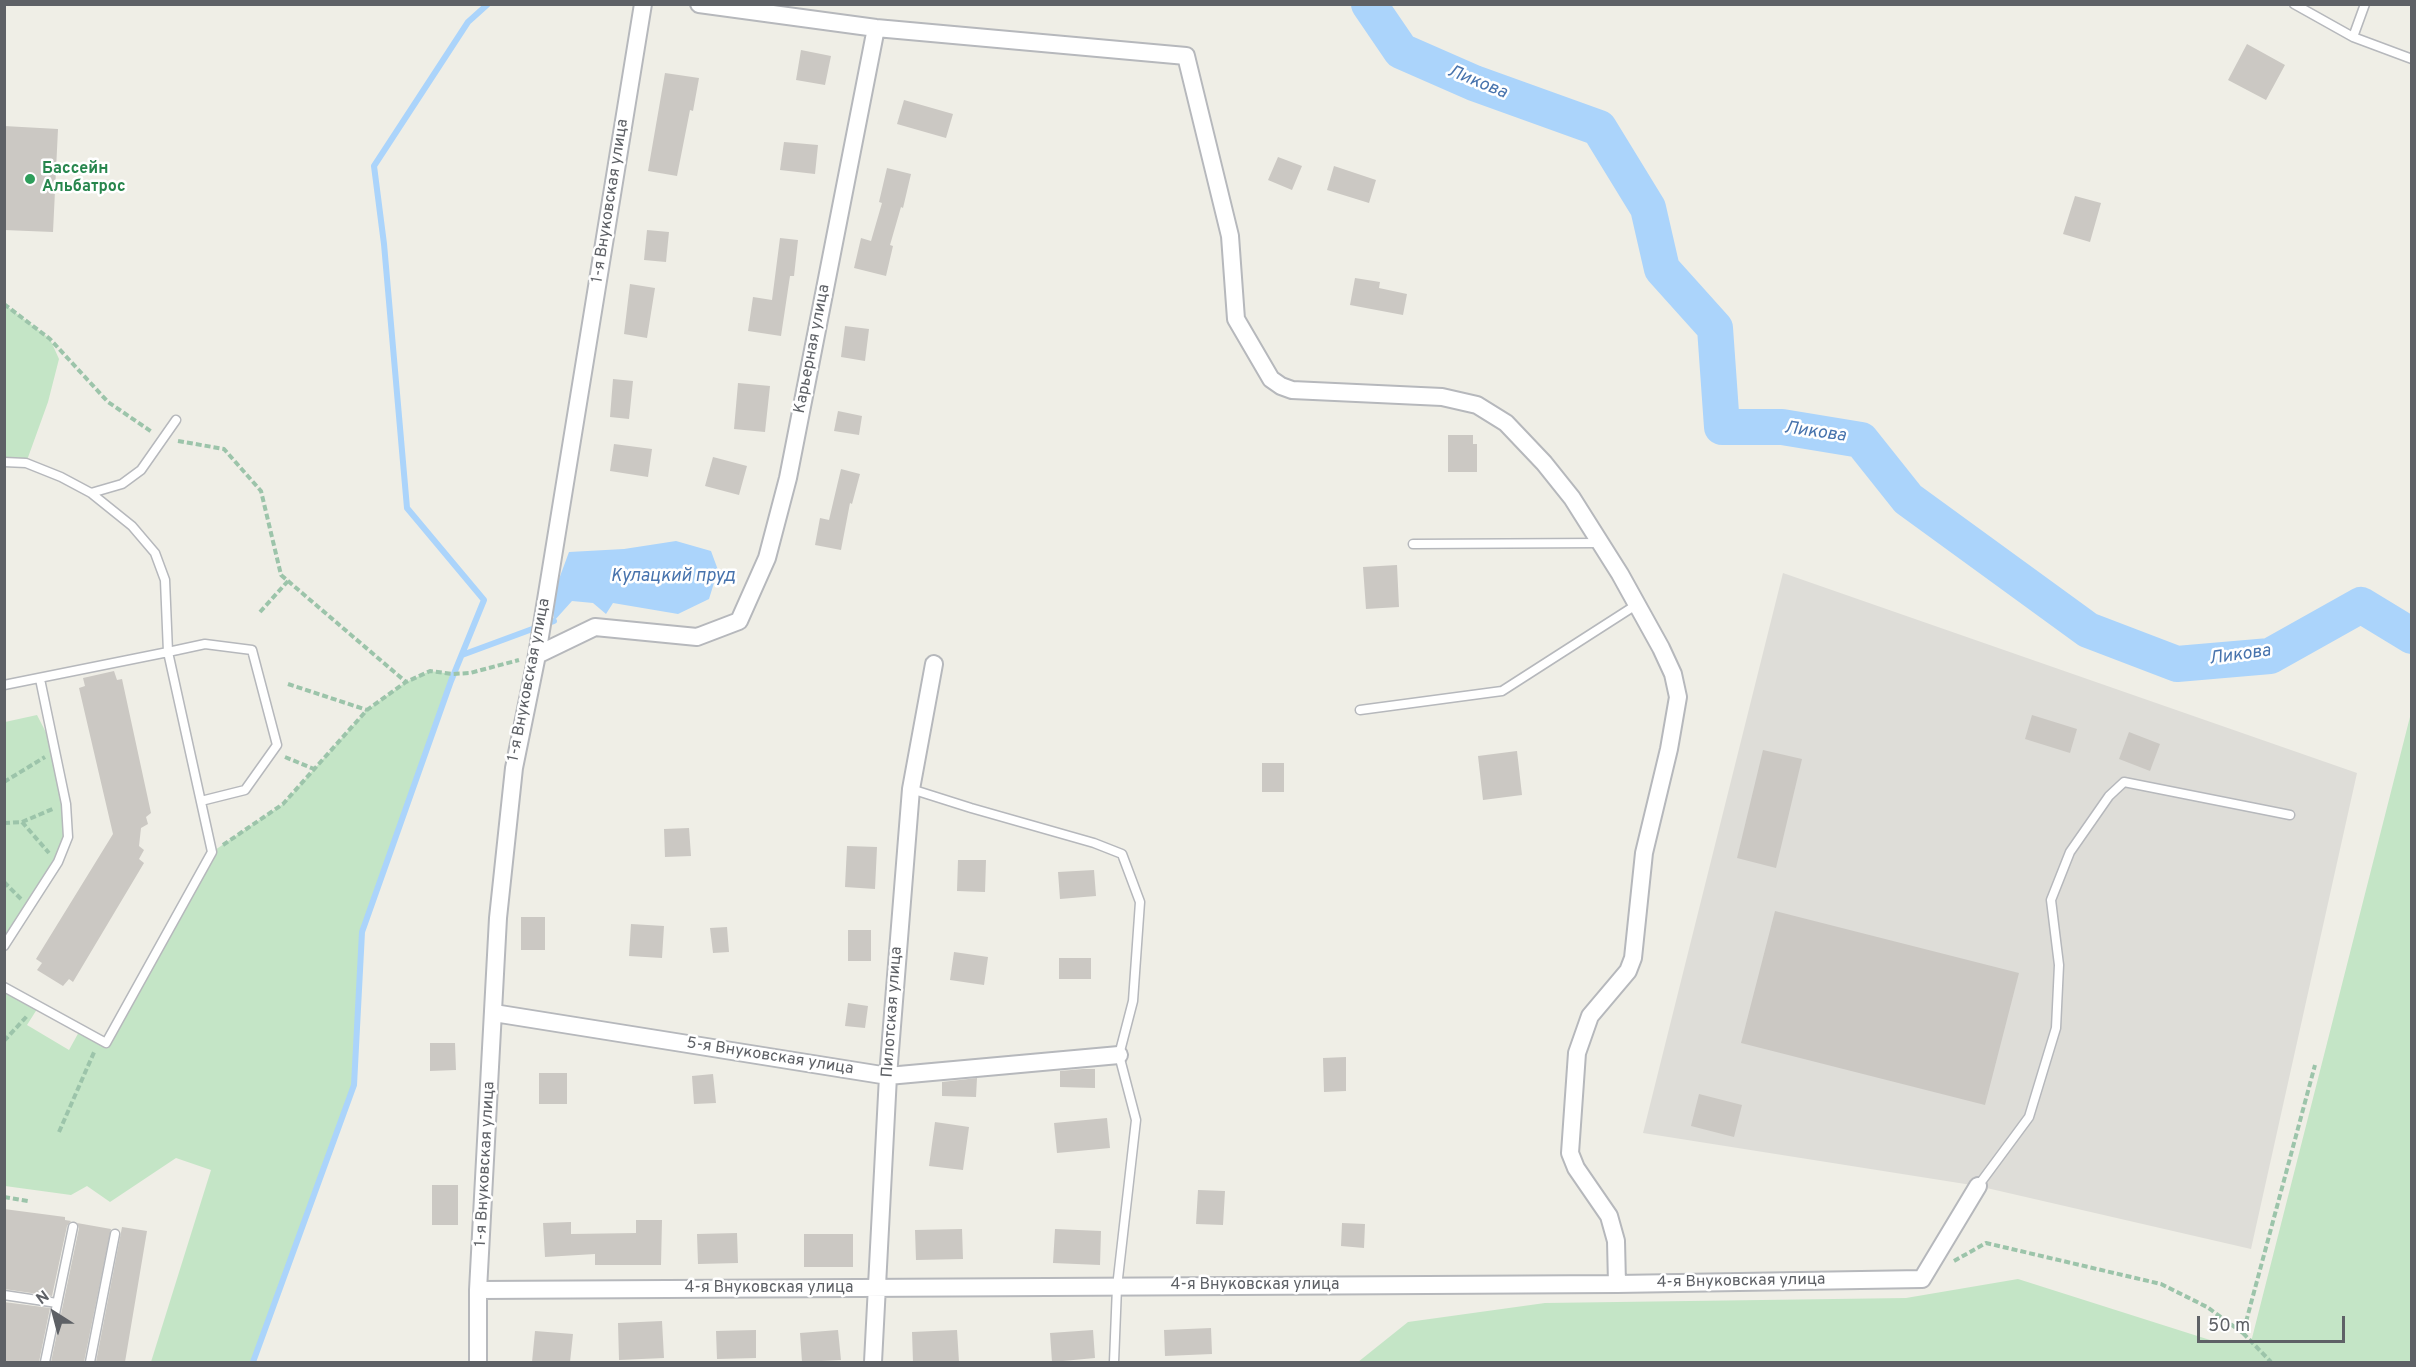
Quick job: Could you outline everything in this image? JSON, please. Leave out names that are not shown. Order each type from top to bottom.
[{"type":"street","name":"1-я Внуковская улица","points":[[478,1362],[478,1290],[498,918],[513,768],[537,655],[643,4]]},
{"type":"street","points":[[699,4],[876,28],[953,33],[1186,56],[1230,236],[1236,319],[1271,379],[1292,390],[1442,397],[1477,405],[1506,423],[1544,463],[1572,498],[1636,605],[1673,674],[1678,697],[1669,749],[1644,854],[1633,958],[1628,971],[1590,1016],[1577,1053],[1570,1153],[1576,1168],[1609,1216],[1616,1240],[1617,1284]]},
{"type":"street","name":"Карьерная улица","points":[[537,655],[595,627],[697,637],[739,621],[767,558],[788,478],[876,28]]},
{"type":"street","name":"Пилотская улица","points":[[873,1362],[888,1076],[911,789],[934,664]]},
{"type":"street","name":"5-я Внуковская улица","points":[[494,1013],[888,1076],[1119,1055]]},
{"type":"street","name":"4-я Внуковская улица","points":[[478,1290],[1617,1284],[1922,1279],[1978,1186]]},
{"type":"lane","points":[[2294,4],[2353,37],[2412,59]]},
{"type":"lane","points":[[2353,37],[2364,4]]},
{"type":"lane","points":[[91,494],[122,484],[141,470],[176,420]]},
{"type":"lane","points":[[4,462],[26,463],[61,477],[91,494],[132,526],[155,553],[165,580],[168,652],[212,852],[106,1043],[4,987]]},
{"type":"lane","points":[[1413,544],[1600,543]]},
{"type":"lane","points":[[1360,710],[1502,691],[1636,605]]},
{"type":"lane","points":[[4,686],[205,644],[252,650],[277,745],[244,790],[201,801]]},
{"type":"lane","points":[[4,946],[58,862],[68,837],[66,804],[40,679]]},
{"type":"lane","points":[[1978,1186],[2029,1117],[2056,1028],[2059,965],[2050,900],[2070,852],[2109,795],[2124,782],[2290,815]]},
{"type":"lane","points":[[911,789],[1094,843],[1122,854],[1140,902],[1133,1001],[1119,1055],[1136,1120],[1117,1287],[1114,1362]]},
{"type":"lane","points":[[45,1362],[73,1227]]},
{"type":"lane","points":[[90,1362],[115,1234]]},
{"type":"lane","points":[[4,1295],[57,1303]]},
{"type":"path","points":[[4,304],[50,339],[108,402],[163,439],[224,449],[261,491],[280,575],[406,682]]},
{"type":"path","points":[[260,612],[288,581]]},
{"type":"path","points":[[212,852],[283,804],[367,710],[406,682],[430,670],[452,674],[470,673],[537,655]]},
{"type":"path","points":[[288,684],[367,710]]},
{"type":"path","points":[[4,782],[56,750]]},
{"type":"path","points":[[285,757],[314,769]]},
{"type":"path","points":[[4,823],[22,822],[66,804]]},
{"type":"path","points":[[22,822],[58,862]]},
{"type":"path","points":[[4,1041],[21,1024],[34,1004]]},
{"type":"path","points":[[59,1132],[99,1040]]},
{"type":"path","points":[[2243,1333],[2315,1065]]},
{"type":"path","points":[[4,1197],[28,1201]]},
{"type":"path","points":[[1950,1264],[1986,1243],[2161,1284],[2207,1307],[2243,1333],[2271,1362]]},
{"type":"shaded area","points":[[1783,573],[2357,773],[2251,1249],[1978,1186],[1643,1133]]},
{"type":"green space","points":[[4,304],[50,339],[59,359],[48,402],[26,463],[5,462]]},
{"type":"green space","points":[[430,671],[452,674],[362,932],[354,1085],[253,1362],[151,1362],[211,1170],[176,1158],[110,1202],[87,1186],[71,1195],[5,1186],[5,987],[39,1006],[27,1025],[69,1050],[80,1030],[106,1043],[212,852],[283,804],[367,710],[406,682]]},
{"type":"green space","points":[[2411,713],[2411,1362],[1358,1362],[1408,1322],[1545,1303],[1906,1298],[2018,1279],[2210,1340],[2251,1342]]},
{"type":"green space","points":[[37,715],[55,750],[68,837],[58,862],[5,946],[5,722]]},
{"type":"water","name":"Кулацкий пруд","points":[[676,541],[711,551],[718,570],[709,599],[678,614],[613,603],[606,614],[593,603],[572,601],[554,621],[552,598],[569,552],[624,549]]},
{"type":"building","points":[[2247,44],[2285,65],[2266,100],[2228,80]]},
{"type":"building","points":[[801,50],[831,56],[825,85],[796,80]]},
{"type":"building","points":[[665,73],[699,78],[677,176],[648,171]]},
{"type":"building","points":[[904,100],[953,114],[946,138],[897,124]]},
{"type":"building","name":"Бассейн Альбатрос","points":[[4,126],[58,129],[53,232],[4,230]]},
{"type":"building","points":[[784,142],[818,145],[815,174],[780,170]]},
{"type":"building","points":[[1278,157],[1302,166],[1292,190],[1268,180]]},
{"type":"building","points":[[1334,166],[1376,180],[1369,203],[1327,190]]},
{"type":"building","points":[[887,168],[911,174],[903,208],[901,207],[890,245],[893,246],[886,276],[854,268],[861,238],[871,241],[882,203],[879,202]]},
{"type":"building","points":[[2075,196],[2101,203],[2090,242],[2063,234]]},
{"type":"building","points":[[647,230],[669,232],[666,262],[644,260]]},
{"type":"building","points":[[780,238],[798,240],[794,276],[790,276],[781,336],[748,331],[753,297],[772,300]]},
{"type":"building","points":[[1355,278],[1380,282],[1379,288],[1407,294],[1403,315],[1350,305]]},
{"type":"building","points":[[630,284],[655,288],[647,338],[624,334]]},
{"type":"building","points":[[845,326],[869,329],[865,361],[841,357]]},
{"type":"building","points":[[613,379],[633,381],[629,419],[610,417]]},
{"type":"building","points":[[738,383],[770,386],[765,432],[734,429]]},
{"type":"building","points":[[838,411],[862,416],[859,435],[834,431]]},
{"type":"building","points":[[1448,435],[1473,435],[1473,444],[1477,444],[1477,472],[1448,472]]},
{"type":"building","points":[[614,444],[652,449],[648,477],[610,471]]},
{"type":"building","points":[[713,457],[747,466],[739,495],[705,486]]},
{"type":"building","points":[[841,469],[860,474],[852,504],[850,503],[841,550],[815,545],[820,518],[829,520]]},
{"type":"building","points":[[1397,565],[1399,607],[1366,609],[1363,567]]},
{"type":"building","points":[[114,671],[117,680],[122,679],[151,813],[146,817],[148,824],[141,828],[139,846],[144,850],[139,859],[144,863],[73,982],[69,979],[63,986],[37,970],[42,963],[36,959],[113,834],[79,688],[85,686],[83,678]]},
{"type":"building","points":[[2032,715],[2077,729],[2070,753],[2025,739]]},
{"type":"building","points":[[2129,732],[2160,744],[2150,771],[2119,759]]},
{"type":"building","points":[[1763,750],[1802,759],[1776,868],[1737,858]]},
{"type":"building","points":[[1517,751],[1522,795],[1483,800],[1478,756]]},
{"type":"building","points":[[1262,763],[1284,763],[1284,792],[1262,792]]},
{"type":"building","points":[[689,828],[691,856],[665,857],[664,829]]},
{"type":"building","points":[[847,846],[877,847],[875,889],[845,887]]},
{"type":"building","points":[[958,860],[986,860],[985,892],[957,891]]},
{"type":"building","points":[[1094,870],[1096,896],[1060,899],[1058,872]]},
{"type":"building","points":[[1775,911],[2019,973],[1985,1105],[1741,1043]]},
{"type":"building","points":[[521,917],[545,917],[545,950],[521,950]]},
{"type":"building","points":[[631,924],[664,926],[662,958],[629,956]]},
{"type":"building","points":[[727,927],[729,952],[713,953],[710,928]]},
{"type":"building","points":[[848,930],[871,930],[871,961],[848,961]]},
{"type":"building","points":[[954,952],[988,957],[984,985],[950,980]]},
{"type":"building","points":[[1059,958],[1091,958],[1091,979],[1059,979]]},
{"type":"building","points":[[848,1003],[868,1006],[865,1028],[845,1026]]},
{"type":"building","points":[[430,1043],[455,1043],[456,1070],[430,1071]]},
{"type":"building","points":[[1346,1057],[1346,1091],[1324,1092],[1323,1058]]},
{"type":"building","points":[[1095,1069],[1095,1088],[1060,1087],[1060,1071]]},
{"type":"building","points":[[539,1073],[567,1073],[567,1104],[539,1104]]},
{"type":"building","points":[[713,1074],[716,1103],[694,1104],[692,1076]]},
{"type":"building","points":[[977,1078],[976,1097],[942,1096],[942,1082]]},
{"type":"building","points":[[1699,1094],[1742,1105],[1734,1137],[1691,1126]]},
{"type":"building","points":[[1107,1118],[1110,1148],[1057,1153],[1054,1123]]},
{"type":"building","points":[[935,1122],[969,1127],[963,1170],[929,1166]]},
{"type":"building","points":[[432,1185],[458,1185],[458,1225],[432,1225]]},
{"type":"building","points":[[1198,1190],[1225,1191],[1223,1225],[1196,1224]]},
{"type":"building","points":[[4,1209],[65,1217],[65,1220],[71,1221],[67,1226],[52,1296],[4,1289]]},
{"type":"building","points":[[636,1220],[662,1220],[661,1265],[595,1265],[595,1254],[545,1257],[543,1223],[571,1222],[571,1234],[636,1233]]},
{"type":"building","points":[[77,1223],[111,1229],[84,1362],[51,1362],[79,1228]]},
{"type":"building","points":[[1342,1223],[1365,1224],[1364,1248],[1341,1246]]},
{"type":"building","points":[[122,1227],[147,1231],[125,1362],[96,1362]]},
{"type":"building","points":[[962,1229],[963,1259],[916,1260],[915,1230]]},
{"type":"building","points":[[1055,1229],[1101,1231],[1100,1265],[1053,1263]]},
{"type":"building","points":[[737,1233],[738,1263],[698,1264],[697,1234]]},
{"type":"building","points":[[804,1234],[853,1234],[853,1267],[804,1267]]},
{"type":"building","points":[[4,1302],[50,1308],[39,1362],[4,1362]]},
{"type":"building","points":[[662,1321],[664,1358],[619,1360],[618,1323]]},
{"type":"building","points":[[1211,1328],[1212,1354],[1165,1356],[1164,1330]]},
{"type":"building","points":[[756,1330],[756,1358],[717,1359],[716,1331]]},
{"type":"building","points":[[838,1330],[841,1360],[802,1362],[800,1333]]},
{"type":"building","points":[[957,1330],[959,1362],[913,1362],[912,1332]]},
{"type":"building","points":[[1093,1330],[1095,1358],[1052,1362],[1050,1333]]},
{"type":"building","points":[[535,1331],[573,1334],[570,1362],[532,1362]]},
{"type":"waterway","points":[[253,1362],[354,1085],[362,932],[451,681],[484,600],[407,508],[384,244],[374,166],[468,22],[488,4]]},
{"type":"waterway","name":"Ликова","points":[[1369,4],[1401,51],[1474,83],[1599,128],[1648,208],[1662,269],[1715,328],[1722,427],[1782,427],[1861,440],[1908,499],[2088,630],[2177,664],[2270,656],[2361,605],[2412,636]]},
{"type":"waterway","points":[[462,655],[554,621]]},
{"type":"place","name":"Бассейн Альбатрос","points":[[30,179]]}]
